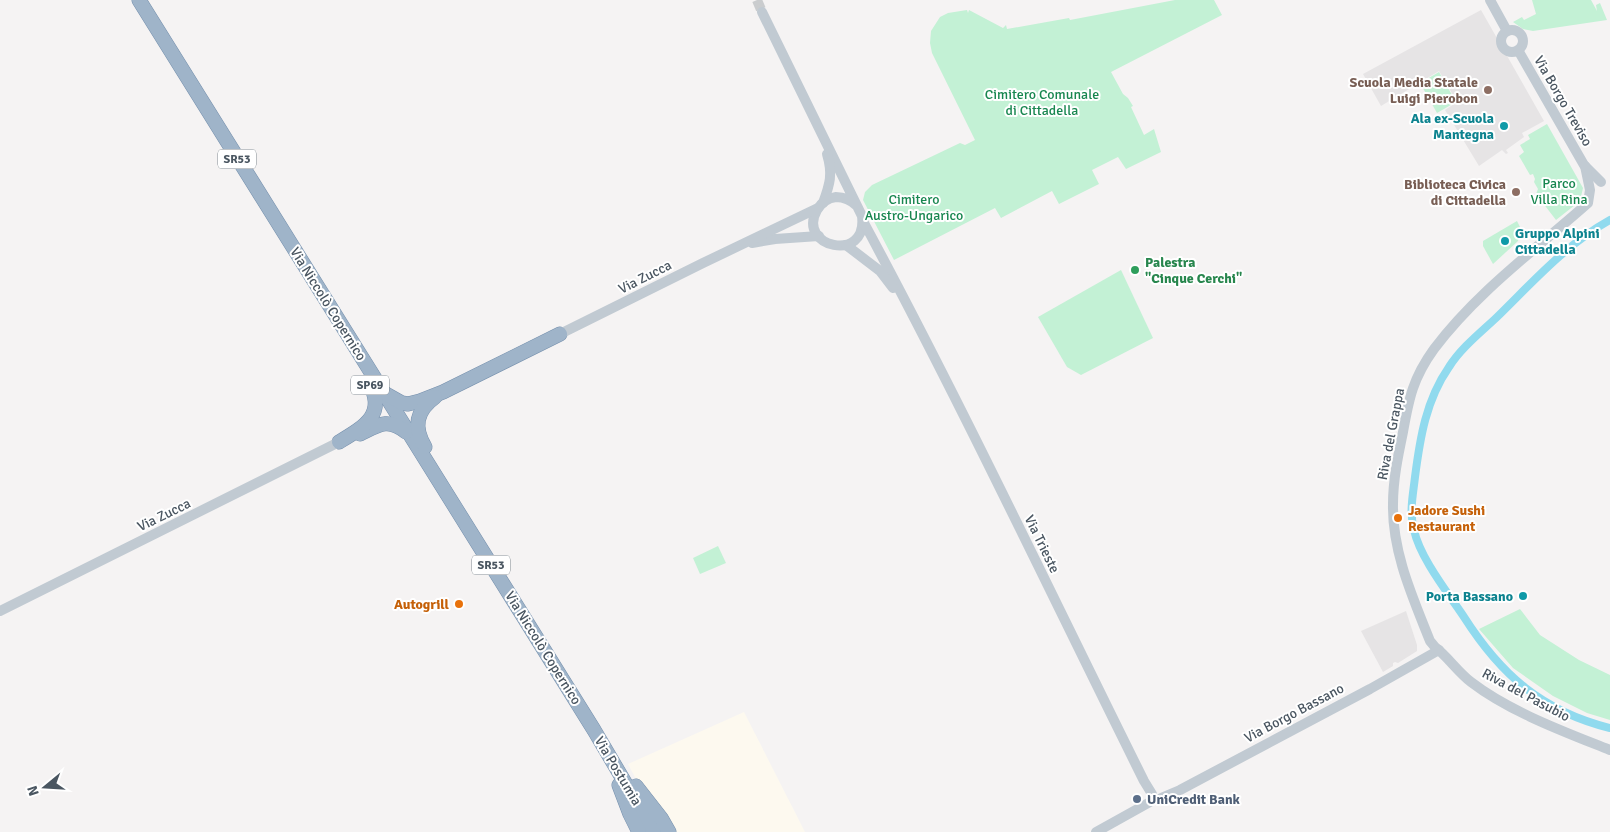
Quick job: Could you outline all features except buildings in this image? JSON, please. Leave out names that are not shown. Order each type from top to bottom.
[{"type":"highway","name":"Via Niccolò Copernico","points":[[138,0],[582,710]]},
{"type":"highway","name":"SP69","points":[[336,317],[350,351],[375,396],[376,403],[375,409],[367,423],[339,442]]},
{"type":"highway","name":"SP69","points":[[383,392],[397,402],[408,404],[443,392],[560,334]]},
{"type":"highway","name":"SP69","points":[[443,392],[423,408],[418,417],[417,425],[421,440],[442,475],[456,508]]},
{"type":"highway","name":"SP69","points":[[339,442],[386,424],[397,426],[413,440]]},
{"type":"highway","name":"Via Postumia","points":[[582,710],[654,832]]},
{"type":"highway","points":[[594,730],[618,782],[630,814],[640,832]]},
{"type":"highway","points":[[594,730],[622,764],[669,832]]},
{"type":"street","name":"Via Borgo Treviso","points":[[1490,0],[1507,32]]},
{"type":"street","points":[[762,12],[857,206]]},
{"type":"street","name":"Via Borgo Treviso","points":[[1515,31],[1522,36],[1522,44],[1518,50],[1510,52],[1502,47],[1502,38],[1507,32],[1515,31]]},
{"type":"street","name":"Via Borgo Treviso","points":[[1518,50],[1585,166],[1590,195]]},
{"type":"street","points":[[816,120],[830,163],[831,183],[814,222],[819,236]]},
{"type":"street","name":"Via Borgo Treviso","points":[[1585,166],[1605,182]]},
{"type":"street","name":"Riva del Grappa","points":[[1439,650],[1430,642],[1415,603],[1401,562],[1394,522],[1393,504],[1396,475],[1410,395],[1418,375],[1434,349],[1465,314],[1494,283],[1588,203],[1590,195],[1605,182]]},
{"type":"street","name":"Via Zucca","points":[[560,334],[832,198],[839,197],[852,201],[857,206]]},
{"type":"street","name":"SP69","points":[[857,206],[862,222]]},
{"type":"street","points":[[846,245],[858,236],[862,222]]},
{"type":"street","name":"Via Trieste","points":[[862,222],[908,305],[1099,693],[1146,786],[1154,798]]},
{"type":"street","name":"Via Zucca","points":[[741,244],[775,239],[819,236],[831,245],[846,245]]},
{"type":"street","name":"Via Trieste","points":[[846,245],[880,271],[908,305]]},
{"type":"street","name":"Via Zucca","points":[[0,611],[339,442]]},
{"type":"street","name":"Via Borgo Bassano","points":[[1096,832],[1154,798],[1180,790],[1439,650]]},
{"type":"street","name":"Riva del Pasubio","points":[[1439,650],[1450,664],[1471,682],[1499,700],[1545,723],[1610,750]]},
{"type":"shaded area","name":"Scuola Media Statale Luigi Pierobon","points":[[1481,10],[1544,121],[1522,133],[1524,137],[1506,150],[1508,153],[1506,154],[1502,150],[1479,166],[1445,110],[1457,102],[1439,71],[1381,106],[1363,74]]},
{"type":"shaded area","points":[[1406,611],[1417,645],[1417,651],[1398,663],[1393,663],[1393,666],[1383,672],[1361,631]]},
{"type":"shaded area","points":[[744,712],[805,832],[675,832],[637,781],[628,764]]},
{"type":"green space","name":"Cimitero Comunale di Cittadella","points":[[1175,0],[1214,0],[1222,15],[1111,72],[1123,94],[1133,106],[1131,107],[1144,135],[1154,129],[1161,152],[1126,169],[1118,157],[1092,170],[1099,184],[1059,204],[1052,191],[1001,218],[995,208],[894,260],[863,200],[865,192],[872,185],[960,143],[965,145],[975,140],[932,53],[930,43],[931,31],[940,17],[948,13],[967,10],[968,13],[969,10],[1003,28],[1006,25],[1007,29],[1069,18],[1070,20]]},
{"type":"green space","points":[[1532,0],[1591,0],[1597,11],[1596,5],[1600,3],[1607,20],[1533,31],[1523,29],[1513,22],[1522,17],[1524,20],[1536,14]]},
{"type":"green space","points":[[1439,72],[1456,102],[1437,113],[1420,83]]},
{"type":"green space","name":"Parco Villa Rina","points":[[1547,124],[1583,188],[1580,201],[1556,220],[1536,194],[1538,189],[1534,182],[1533,174],[1530,175],[1519,156],[1524,152],[1520,145],[1530,139],[1528,135]]},
{"type":"green space","points":[[1517,221],[1521,229],[1518,241],[1493,264],[1483,246],[1483,241]]},
{"type":"green space","points":[[1121,270],[1153,338],[1081,375],[1067,367],[1038,317]]},
{"type":"green space","points":[[718,546],[726,563],[700,574],[693,558]]},
{"type":"green space","points":[[1520,609],[1540,635],[1579,660],[1610,675],[1610,720],[1587,713],[1553,696],[1513,668],[1479,629]]},
{"type":"waterway","points":[[1610,220],[1578,241],[1550,265],[1465,347],[1454,360],[1441,380],[1429,406],[1422,434],[1412,497],[1413,523],[1417,541],[1428,564],[1478,638],[1493,656],[1525,688],[1544,701],[1564,712],[1610,728]]},
{"type":"tunnel","points":[[757,0],[762,12]]},
{"type":"place","name":"Scuola Media Statale Luigi Pierobon","points":[[1488,90]]},
{"type":"place","name":"Ala ex-Scuola Mantegna","points":[[1504,126]]},
{"type":"place","name":"Biblioteca Civica di Cittadella","points":[[1516,192]]},
{"type":"place","name":"Gruppo Alpini Cittadella","points":[[1505,241]]},
{"type":"place","name":"Palestra \"Cinque Cerchi\"","points":[[1135,270]]},
{"type":"place","name":"Jadore Sushi Restaurant","points":[[1398,518]]},
{"type":"place","name":"Porta Bassano","points":[[1523,596]]},
{"type":"place","name":"Autogrill","points":[[459,604]]},
{"type":"place","name":"UniCredit Bank","points":[[1137,799]]},
{"type":"park label","name":"Cimitero Austro-Ungarico","points":[[914,207]]}]
